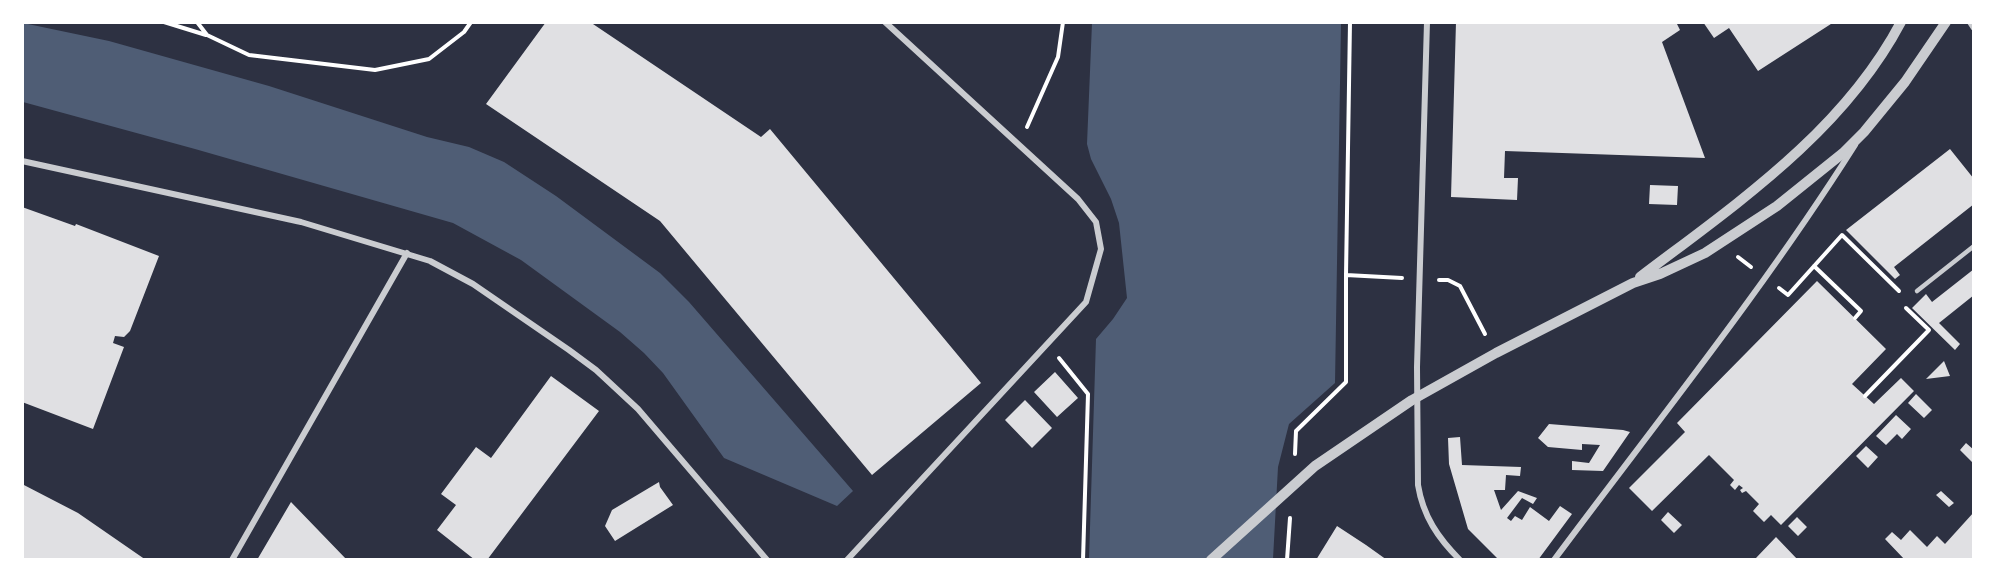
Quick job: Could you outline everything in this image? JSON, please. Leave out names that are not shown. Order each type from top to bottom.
[{"type":"street","points":[[847,560],[1086,302],[1101,249],[1096,222],[1078,199],[885,22]]},
{"type":"street","points":[[1427,22],[1417,367],[1418,485],[1421,502],[1427,516],[1443,543],[1460,560]]},
{"type":"street","points":[[1633,283],[1781,168],[1849,98],[1880,56],[1901,22]]},
{"type":"street","points":[[1210,560],[1315,466],[1396,410],[1496,352],[1633,283],[1682,265],[1722,243],[1785,200],[1843,153],[1864,132],[1905,82],[1946,22]]},
{"type":"street","points":[[1970,22],[1974,28]]},
{"type":"street","points":[[1554,560],[1765,278],[1822,198],[1864,132]]},
{"type":"street","points":[[22,161],[301,222],[407,253],[442,267],[473,284],[596,370],[638,410],[767,560]]},
{"type":"street","points":[[232,560],[407,253]]},
{"type":"lane","points":[[1917,291],[1974,246]]},
{"type":"path","points":[[164,22],[207,35],[249,55],[375,70],[429,59],[464,32],[471,22]]},
{"type":"path","points":[[197,22],[207,35]]},
{"type":"path","points":[[1018,144],[1058,57],[1063,22]]},
{"type":"path","points":[[1295,455],[1296,431],[1346,382],[1350,22]]},
{"type":"path","points":[[1722,243],[1788,295],[1842,235],[1900,292]]},
{"type":"path","points":[[1814,266],[1862,311],[1855,318]]},
{"type":"path","points":[[1346,275],[1384,278]]},
{"type":"path","points":[[1448,280],[1461,286],[1496,352]]},
{"type":"path","points":[[1865,396],[1929,330],[1904,306],[1909,300]]},
{"type":"path","points":[[1048,343],[1088,394],[1083,560]]},
{"type":"path","points":[[1287,560],[1290,513]]},
{"type":"water","points":[[23,23],[109,41],[269,86],[427,137],[469,147],[504,162],[556,196],[660,273],[689,302],[853,491],[837,506],[724,458],[663,373],[620,332],[521,260],[453,223],[23,102]]},
{"type":"water","points":[[1092,23],[1341,23],[1335,383],[1289,424],[1278,467],[1273,559],[1089,559],[1096,339],[1127,298],[1119,223],[1111,199],[1091,159],[1087,144]]},
{"type":"building","points":[[546,22],[590,22],[761,137],[770,129],[981,383],[872,475],[660,221],[486,104]]},
{"type":"building","points":[[1456,22],[1676,22],[1680,30],[1662,42],[1705,158],[1505,151],[1504,178],[1518,178],[1517,200],[1451,197]]},
{"type":"building","points":[[1703,22],[1834,22],[1758,71],[1729,28],[1714,38]]},
{"type":"building","points":[[1950,149],[1974,179],[1974,204],[1894,267],[1900,275],[1895,279],[1846,230]]},
{"type":"building","points":[[1650,185],[1678,186],[1677,205],[1649,204]]},
{"type":"building","points":[[22,207],[75,226],[76,224],[159,256],[130,331],[124,337],[115,336],[113,343],[124,347],[93,429],[22,402]]},
{"type":"building","points":[[1974,269],[1974,295],[1939,323],[1960,344],[1955,350],[1912,308],[1926,294],[1932,302]]},
{"type":"building","points":[[1817,281],[1886,349],[1852,384],[1874,404],[1901,378],[1914,391],[1781,525],[1771,515],[1764,522],[1753,511],[1759,504],[1746,491],[1742,493],[1740,490],[1743,488],[1739,485],[1735,490],[1730,485],[1734,480],[1709,455],[1652,511],[1629,488],[1685,432],[1677,423]]},
{"type":"building","points":[[1944,361],[1950,376],[1926,379]]},
{"type":"building","points":[[1055,372],[1078,398],[1057,417],[1034,392]]},
{"type":"building","points":[[551,376],[599,411],[487,560],[475,560],[437,530],[456,505],[441,494],[476,447],[491,458]]},
{"type":"building","points":[[1916,394],[1932,410],[1924,418],[1908,403]]},
{"type":"building","points":[[1025,400],[1052,428],[1032,448],[1005,420]]},
{"type":"building","points":[[1896,415],[1911,429],[1902,439],[1897,434],[1886,445],[1876,436]]},
{"type":"building","points":[[1549,424],[1630,432],[1603,471],[1572,470],[1572,461],[1589,463],[1600,445],[1582,444],[1582,450],[1548,447],[1538,438]]},
{"type":"building","points":[[1460,437],[1462,465],[1521,467],[1520,476],[1506,475],[1505,490],[1494,490],[1501,510],[1518,491],[1537,498],[1533,504],[1522,498],[1507,518],[1511,521],[1515,516],[1522,520],[1530,507],[1549,521],[1560,506],[1572,514],[1538,560],[1499,560],[1468,529],[1449,464],[1448,438]]},
{"type":"building","points":[[1966,443],[1974,450],[1974,464],[1960,450]]},
{"type":"building","points":[[1866,446],[1878,457],[1868,468],[1856,456]]},
{"type":"building","points":[[659,482],[673,505],[615,541],[605,526],[612,510]]},
{"type":"building","points":[[22,484],[78,513],[146,560],[22,560]]},
{"type":"building","points":[[1941,491],[1954,503],[1949,507],[1936,495]]},
{"type":"building","points":[[291,502],[347,560],[257,560]]},
{"type":"building","points":[[1668,512],[1682,525],[1674,533],[1661,520]]},
{"type":"building","points":[[1974,512],[1974,560],[1905,560],[1885,539],[1892,532],[1901,540],[1910,530],[1927,547],[1937,536],[1945,544]]},
{"type":"building","points":[[1797,517],[1807,527],[1798,536],[1788,526]]},
{"type":"building","points":[[1337,526],[1366,545],[1387,560],[1316,560]]},
{"type":"building","points":[[1776,537],[1798,560],[1758,560],[1756,558]]}]
